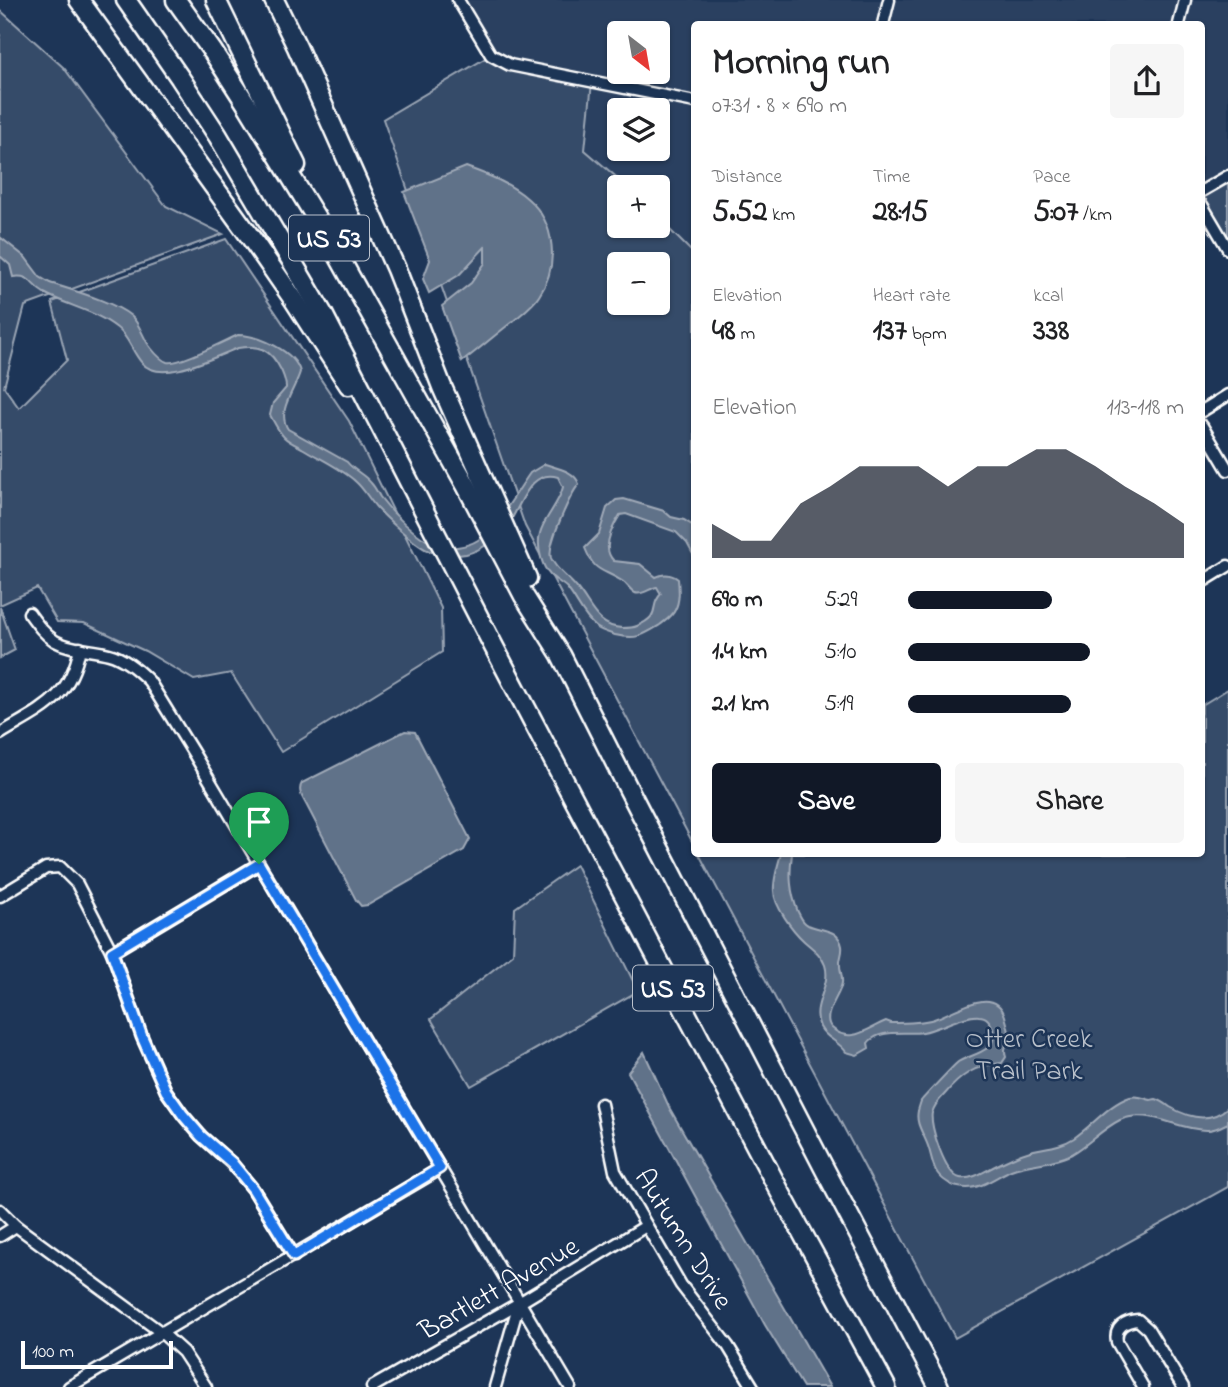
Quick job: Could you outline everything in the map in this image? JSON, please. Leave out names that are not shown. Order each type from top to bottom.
[{"type":"highway","points":[[79,0],[287,290],[408,481]]},
{"type":"highway","points":[[114,0],[218,136]]},
{"type":"highway","name":"US 53","points":[[126,0],[218,136],[323,314],[779,1191],[886,1387]]},
{"type":"highway","name":"US 53","points":[[176,0],[254,116],[329,239],[529,596],[939,1387]]},
{"type":"highway","points":[[216,0],[329,239]]},
{"type":"highway","points":[[267,0],[297,47]]},
{"type":"highway","points":[[274,0],[396,269],[529,596]]},
{"type":"street","points":[[458,0],[491,55],[510,65],[691,101]]},
{"type":"street","points":[[884,21],[889,0]]},
{"type":"street","points":[[1180,21],[1185,0]]},
{"type":"street","points":[[1205,189],[1228,176]]},
{"type":"street","points":[[1205,210],[1228,249]]},
{"type":"street","points":[[1205,409],[1228,395]]},
{"type":"street","points":[[1205,431],[1228,470]]},
{"type":"street","points":[[1205,580],[1228,566]]},
{"type":"street","points":[[29,613],[48,636],[66,646],[110,654],[133,667],[149,681],[570,1387]]},
{"type":"street","points":[[0,734],[60,695],[74,672],[80,648]]},
{"type":"street","points":[[112,952],[259,864]]},
{"type":"street","points":[[0,896],[46,868],[60,867],[77,884],[112,952],[142,1037],[166,1091],[201,1136],[232,1163],[253,1189],[294,1256]]},
{"type":"street","name":"Autumn Drive","points":[[601,1104],[615,1171],[681,1285],[728,1346],[753,1387]]},
{"type":"street","points":[[69,1387],[440,1168]]},
{"type":"street","points":[[0,1210],[16,1226],[162,1333],[183,1352],[206,1387]]},
{"type":"street","points":[[0,1236],[16,1226]]},
{"type":"street","name":"Bartlett Avenue","points":[[372,1387],[646,1226]]},
{"type":"street","points":[[495,1387],[519,1303]]},
{"type":"street","points":[[1143,1387],[1116,1342],[1117,1331],[1131,1321],[1138,1321],[1148,1329],[1183,1387]]},
{"type":"shaded area","points":[[459,0],[1228,0],[1228,176],[1205,189],[1205,21],[691,21],[691,251],[670,230],[670,175],[614,175],[585,150],[510,65],[491,55]]},
{"type":"shaded area","points":[[466,167],[491,176],[528,199],[544,220],[549,232],[552,258],[550,272],[534,303],[462,362],[442,306],[471,283],[485,263],[485,247],[459,275],[429,293],[423,279],[430,260],[404,192]]},
{"type":"shaded area","points":[[0,237],[25,257],[40,277],[50,283],[104,301],[124,311],[137,323],[151,348],[167,362],[191,356],[238,335],[265,341],[283,351],[297,364],[300,372],[285,408],[288,429],[347,462],[374,486],[385,504],[405,524],[436,545],[457,547],[485,535],[530,473],[545,464],[570,473],[579,484],[565,509],[552,542],[551,558],[595,614],[613,627],[632,628],[645,622],[653,614],[655,603],[661,594],[657,587],[635,593],[624,582],[599,569],[592,562],[585,548],[599,534],[607,508],[616,500],[624,499],[684,520],[691,524],[691,550],[676,532],[626,514],[620,515],[608,545],[608,551],[614,561],[640,564],[656,577],[667,575],[678,579],[679,591],[674,612],[660,625],[634,637],[615,635],[600,630],[591,623],[567,588],[550,575],[541,558],[540,533],[563,487],[558,477],[548,476],[533,483],[509,523],[484,546],[466,554],[434,553],[406,536],[350,477],[282,435],[270,415],[273,403],[286,388],[286,383],[269,353],[253,347],[238,348],[188,367],[162,371],[151,369],[142,363],[128,340],[109,322],[44,293],[23,277],[13,277],[10,265],[0,256]]},
{"type":"shaded area","points":[[405,731],[415,732],[470,839],[464,850],[368,905],[361,906],[302,797],[301,786],[302,783]]},
{"type":"shaded area","points":[[780,857],[792,857],[792,890],[802,919],[808,925],[833,933],[840,940],[842,983],[828,1018],[832,1028],[839,1033],[859,1034],[886,1021],[902,1023],[929,1020],[983,1001],[1000,1006],[1009,1035],[1006,1057],[1002,1063],[984,1066],[963,1077],[940,1099],[932,1113],[933,1128],[944,1160],[949,1169],[960,1178],[974,1176],[1024,1153],[1065,1143],[1122,1100],[1130,1097],[1156,1099],[1177,1111],[1199,1118],[1214,1116],[1228,1107],[1228,1123],[1208,1130],[1142,1116],[1131,1117],[1113,1124],[1064,1158],[1011,1170],[973,1187],[954,1186],[938,1175],[919,1125],[918,1110],[921,1101],[958,1062],[988,1048],[993,1037],[991,1024],[982,1016],[974,1016],[923,1032],[879,1035],[868,1043],[869,1048],[857,1055],[846,1052],[820,1027],[818,1011],[826,981],[825,965],[819,954],[800,937],[781,911],[774,891]]},
{"type":"shaded area","points":[[644,1052],[670,1109],[830,1387],[803,1387],[765,1325],[628,1072]]},
{"type":"green space","points":[[0,10],[64,68],[166,206],[223,234],[25,306],[4,387],[19,408],[67,360],[52,302],[226,239],[349,421],[441,608],[442,652],[281,752],[231,673],[194,680],[145,651],[84,623],[57,622],[37,588],[0,605]]},
{"type":"green space","points":[[491,55],[510,65],[592,82],[585,150],[614,175],[607,175],[607,238],[670,238],[670,230],[691,251],[691,839],[525,526],[383,119]]},
{"type":"green space","points":[[1228,176],[1228,247],[1205,209],[1205,189]]},
{"type":"green space","points":[[0,607],[15,650],[0,658]]},
{"type":"green space","name":"Otter Creek Trail Park","points":[[1228,689],[1228,1187],[955,1338],[701,857],[1205,857],[1205,703]]},
{"type":"green space","points":[[576,865],[638,991],[471,1086],[431,1019],[513,954],[515,908]]},
{"type":"route","points":[[259,864],[440,1168],[294,1256],[253,1189],[232,1163],[201,1136],[166,1091],[142,1037],[112,952],[259,864]]}]
